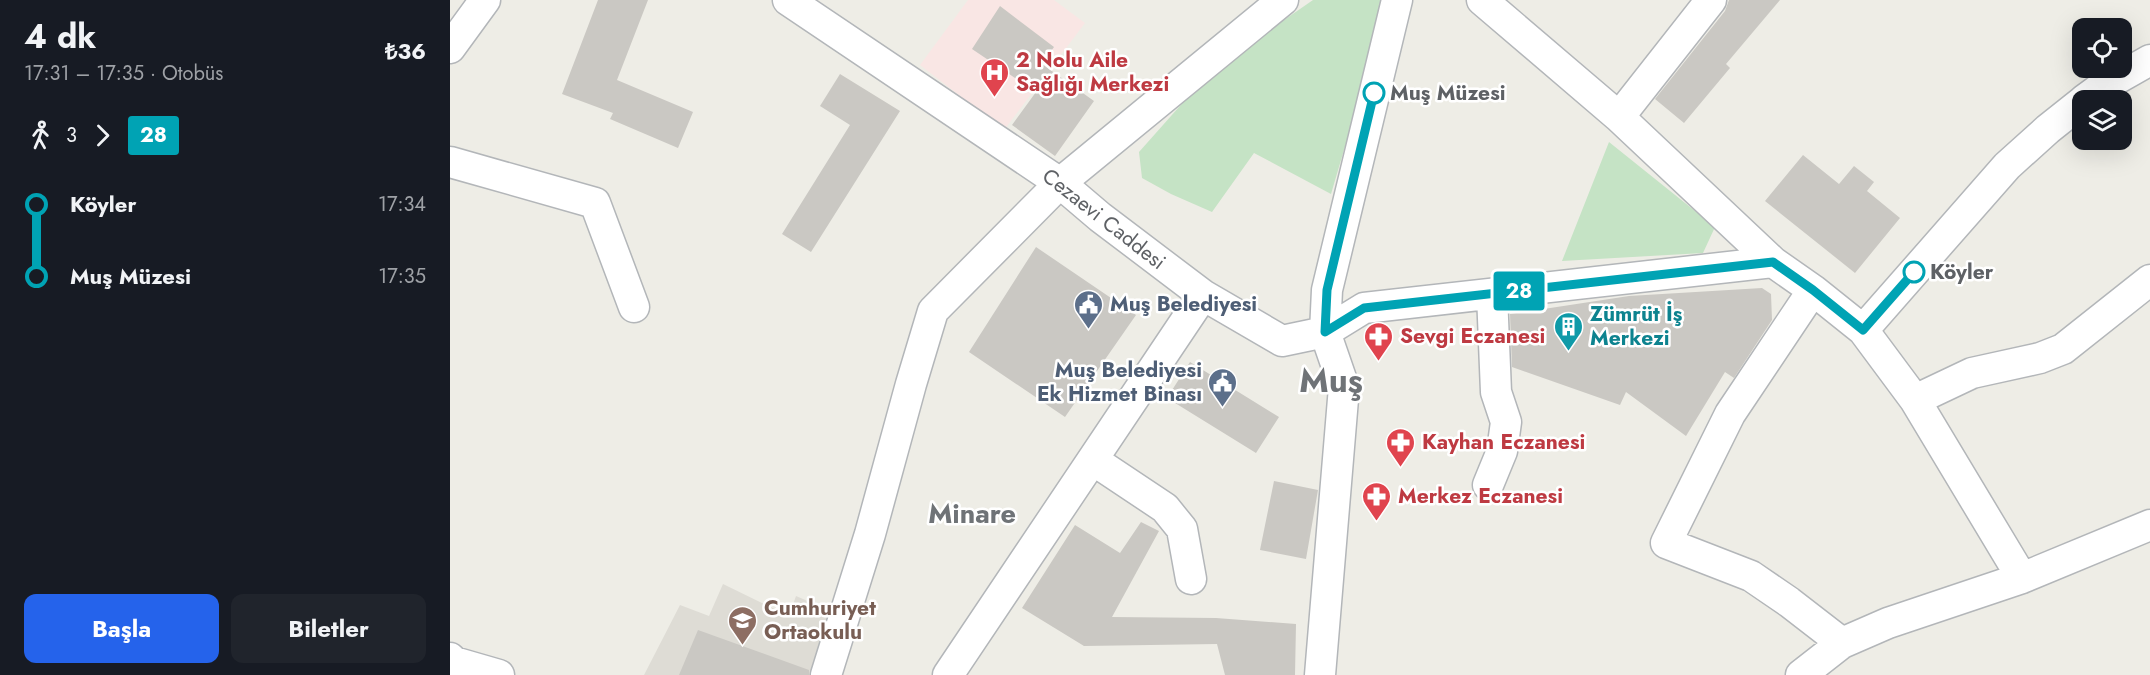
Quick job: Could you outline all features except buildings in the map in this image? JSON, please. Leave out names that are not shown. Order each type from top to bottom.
[{"type":"street","points":[[450,48],[485,0]]},
{"type":"street","name":"Cezaevi Caddesi","points":[[788,0],[1060,183],[1100,217],[1203,296],[1282,341],[1325,332],[1364,308],[1773,262]]},
{"type":"street","points":[[826,675],[870,534],[933,311],[1060,183],[1283,0]]},
{"type":"street","points":[[1320,675],[1344,387],[1325,332],[1327,290],[1397,0]]},
{"type":"street","points":[[1482,0],[1619,117],[1773,262],[1863,330],[1915,400],[2022,578]]},
{"type":"street","points":[[1619,117],[1711,0]]},
{"type":"street","points":[[2098,90],[2150,60]]},
{"type":"street","points":[[1863,330],[2007,166],[2072,110]]},
{"type":"street","points":[[450,162],[596,203],[634,307]]},
{"type":"street","points":[[1915,400],[1972,374],[2040,358],[2063,350],[2150,280]]},
{"type":"street","points":[[1813,290],[1730,414],[1666,543],[1750,576],[1789,602],[1842,643]]},
{"type":"street","points":[[1488,485],[1502,451],[1506,422],[1496,392],[1492,294]]},
{"type":"street","points":[[948,675],[1203,296]]},
{"type":"street","points":[[1093,460],[1165,508],[1171,515],[1182,529],[1191,579]]},
{"type":"street","points":[[1801,675],[1842,643],[1888,623],[2022,578],[2150,525]]},
{"type":"street","points":[[450,658],[454,662],[499,675]]},
{"type":"shaded area","name":"2 Nolu Aile Sağlığı Merkezi","points":[[968,0],[1054,0],[1085,23],[1004,130],[920,65]]},
{"type":"shaded area","name":"Cumhuriyet Ortaokulu","points":[[723,584],[789,616],[796,596],[838,614],[816,675],[644,675],[680,605],[709,616]]},
{"type":"green space","points":[[1313,0],[1386,0],[1331,194],[1254,153],[1212,212],[1142,178],[1139,152],[1195,89],[1258,38]]},
{"type":"green space","points":[[1609,142],[1715,227],[1703,253],[1562,261]]},
{"type":"bus line","name":"28","points":[[1374,93],[1327,290],[1325,332],[1364,308],[1773,262],[1863,330],[1914,272]]},
{"type":"place","name":"Muş Müzesi","points":[[1374,93]]},
{"type":"place","name":"2 Nolu Aile Sağlığı Merkezi","points":[[995,98]]},
{"type":"place","name":"Köyler","points":[[1914,272]]},
{"type":"place","name":"Muş Belediyesi","points":[[1089,330]]},
{"type":"place","name":"Zümrüt İş Merkezi","points":[[1569,352]]},
{"type":"place","name":"Sevgi Eczanesi","points":[[1379,362]]},
{"type":"place","name":"Muş Belediyesi Ek Hizmet Binası","points":[[1223,408]]},
{"type":"place","name":"Kayhan Eczanesi","points":[[1401,468]]},
{"type":"place","name":"Merkez Eczanesi","points":[[1377,522]]},
{"type":"place","name":"Cumhuriyet Ortaokulu","points":[[743,646]]},
{"type":"district","name":"Muş","points":[[1331,380]]},
{"type":"district","name":"Minare","points":[[972,513]]}]
